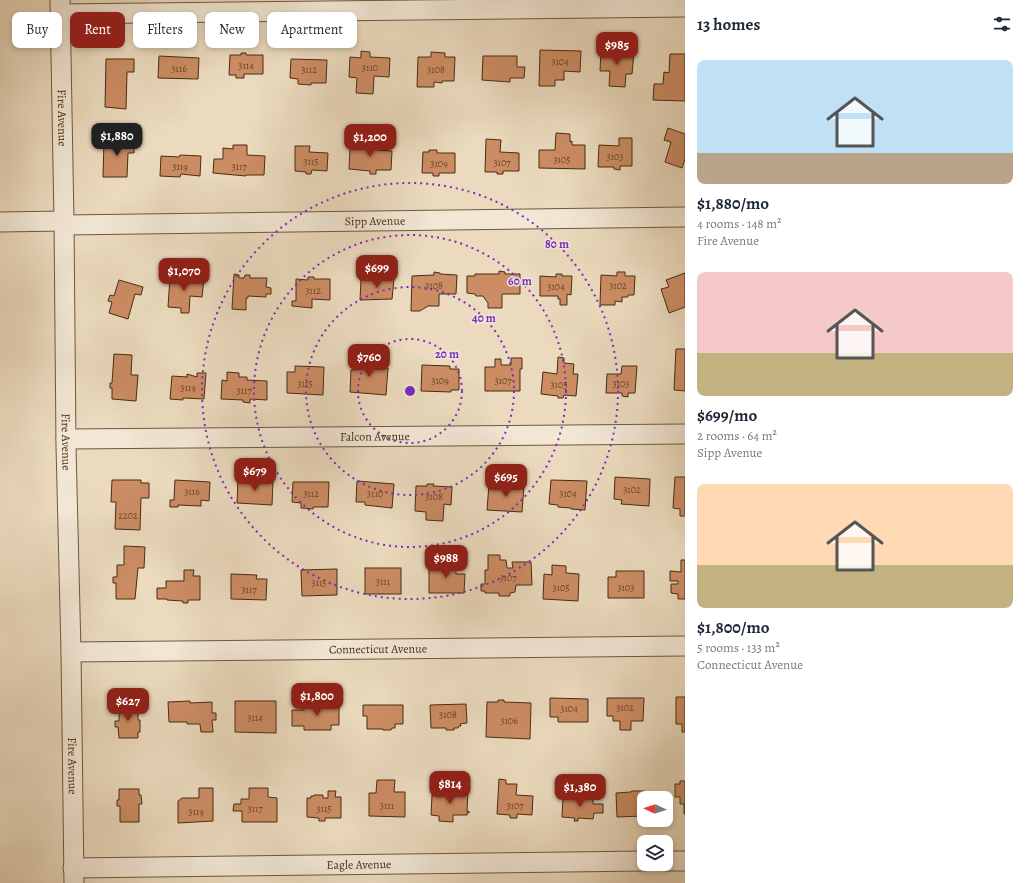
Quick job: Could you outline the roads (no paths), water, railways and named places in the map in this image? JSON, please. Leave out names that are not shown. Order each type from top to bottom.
[{"type":"street","points":[[60,7],[685,7]]},
{"type":"street","name":"Fire Avenue","points":[[60,7],[74,876]]},
{"type":"street","name":"Sipp Avenue","points":[[0,222],[64,223],[685,217]]},
{"type":"street","name":"Falcon Avenue","points":[[66,439],[685,434]]},
{"type":"street","name":"Connecticut Avenue","points":[[71,652],[685,646]]},
{"type":"street","name":"Eagle Avenue","points":[[74,876],[637,861]]},
{"type":"street","points":[[673,861],[685,861]]}]
